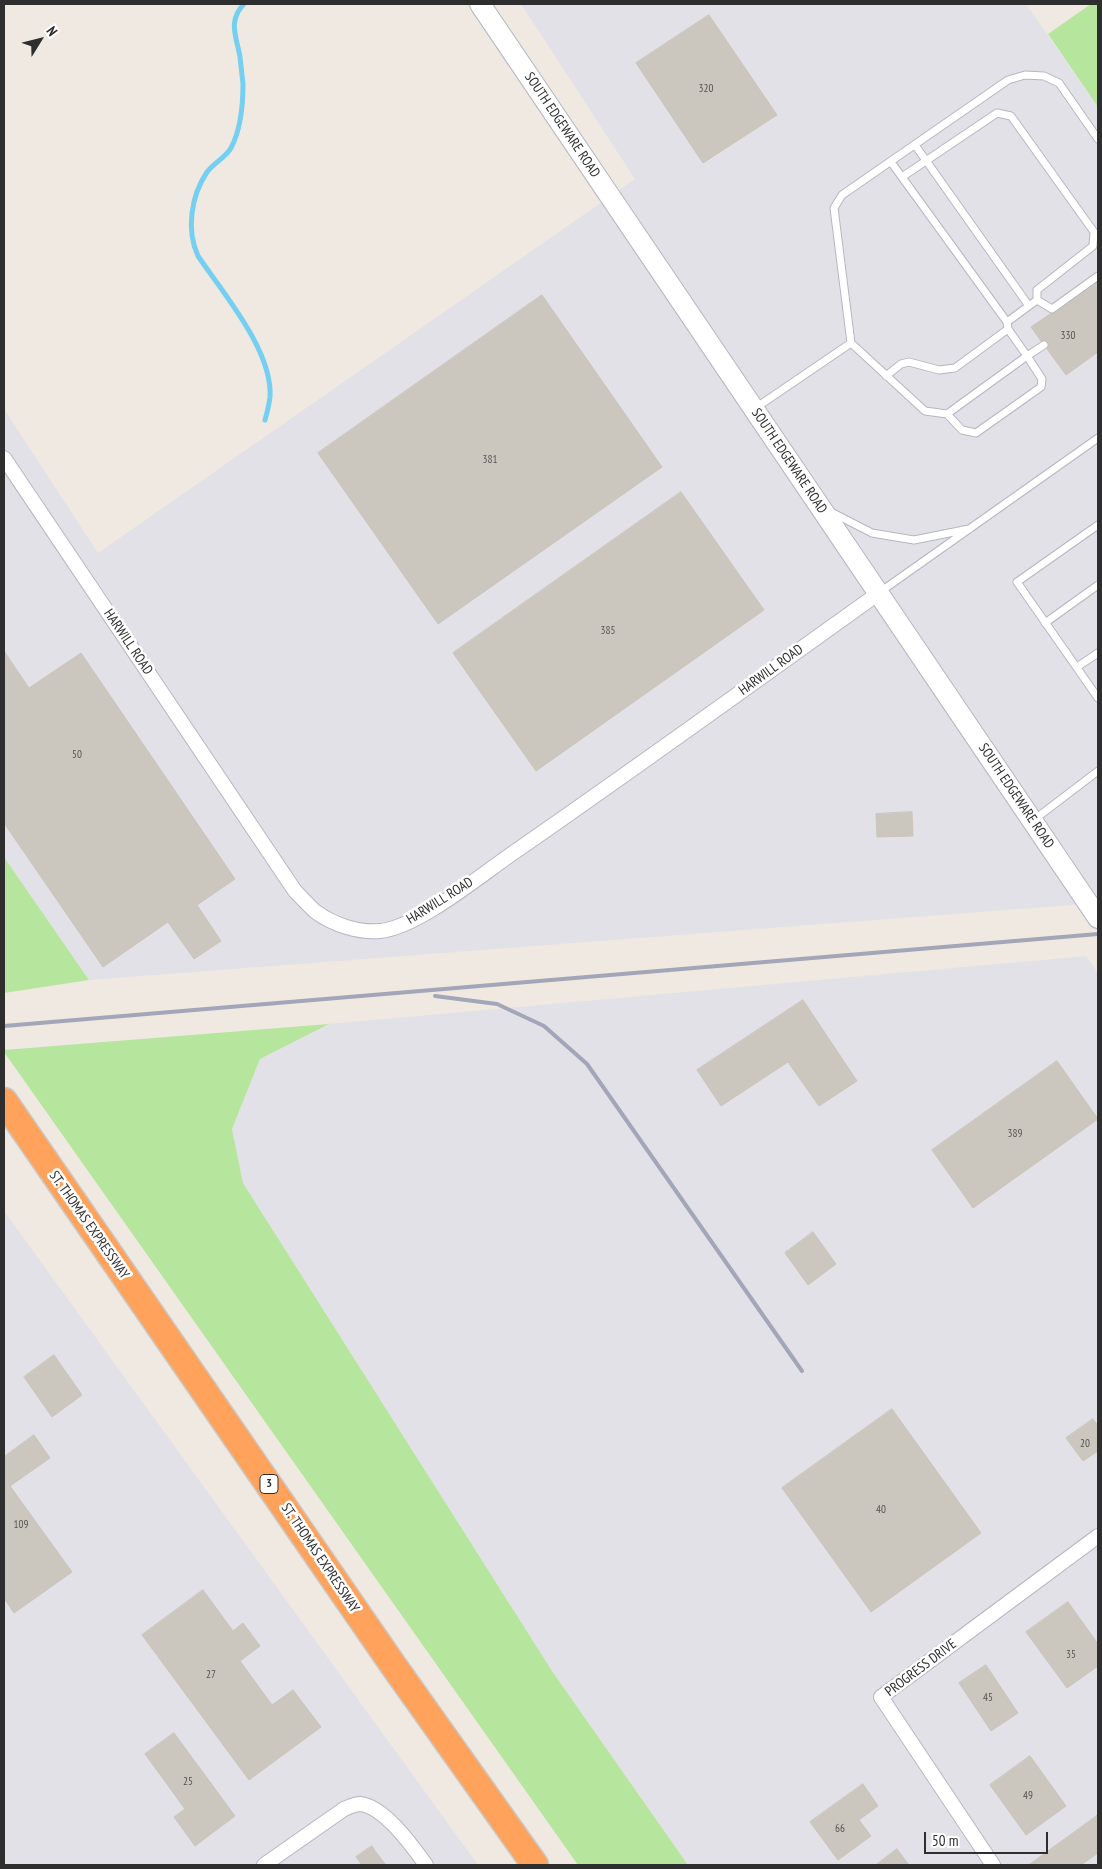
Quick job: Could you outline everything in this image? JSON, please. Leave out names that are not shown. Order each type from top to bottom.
[{"type":"highway","name":"ST. THOMAS EXPRESSWAY","points":[[4,1101],[399,1673],[535,1865]]},
{"type":"main road","name":"SOUTH EDGEWARE ROAD","points":[[480,4],[1098,918]]},
{"type":"street","name":"HARWILL ROAD","points":[[4,458],[295,891],[317,912],[339,924],[361,931],[382,931],[404,924],[431,910],[580,807],[879,593]]},
{"type":"street","name":"PROGRESS DRIVE","points":[[992,1865],[881,1697],[1098,1536]]},
{"type":"street","points":[[264,1865],[344,1809],[359,1804],[381,1813],[409,1841],[426,1865]]},
{"type":"lane","points":[[891,162],[1008,325],[1042,378],[1041,387],[976,433],[962,430],[947,414],[925,411],[851,343],[834,208],[842,195],[1008,80],[1025,76],[1044,76],[1058,83],[1098,139]]},
{"type":"lane","points":[[902,178],[988,118],[997,113],[1011,116],[1094,232],[1094,246],[1037,290],[1037,300]]},
{"type":"lane","points":[[915,145],[1029,306]]},
{"type":"lane","points":[[1037,300],[1052,309],[1098,276]]},
{"type":"lane","points":[[886,376],[901,364],[909,362],[939,370],[955,368],[1037,300]]},
{"type":"lane","points":[[754,409],[851,343]]},
{"type":"lane","points":[[947,414],[1044,345]]},
{"type":"lane","points":[[879,593],[1098,438]]},
{"type":"lane","points":[[820,507],[872,533],[914,540],[971,528]]},
{"type":"lane","points":[[1098,526],[1017,582],[1098,698]]},
{"type":"lane","points":[[1045,623],[1098,585]]},
{"type":"lane","points":[[1077,667],[1098,653]]},
{"type":"lane","points":[[1033,821],[1098,772]]},
{"type":"shaded area","points":[[521,4],[1026,4],[1098,107],[1098,903],[89,980],[4,857],[4,409],[98,553],[635,179]]},
{"type":"shaded area","points":[[1086,956],[1098,973],[1098,1865],[688,1865],[552,1671],[243,1183],[232,1129],[260,1059],[329,1024]]},
{"type":"shaded area","points":[[4,1211],[478,1865],[4,1865]]},
{"type":"green space","points":[[1091,4],[1098,4],[1098,107],[1048,34]]},
{"type":"green space","points":[[4,857],[89,980],[4,993]]},
{"type":"green space","points":[[329,1024],[260,1059],[232,1129],[243,1183],[552,1671],[688,1865],[578,1865],[4,1052],[4,1050]]},
{"type":"building","points":[[709,15],[777,115],[703,163],[636,63]]},
{"type":"building","points":[[1098,282],[1098,352],[1066,375],[1047,349],[1048,342],[1041,341],[1031,327],[1050,314],[1055,313]]},
{"type":"building","points":[[542,295],[662,467],[438,624],[318,453]]},
{"type":"building","points":[[681,492],[764,610],[536,771],[453,653]]},
{"type":"building","points":[[4,651],[29,688],[81,653],[235,879],[197,905],[221,941],[194,959],[168,922],[103,967],[4,823]]},
{"type":"building","points":[[912,812],[913,836],[877,837],[876,814]]},
{"type":"building","points":[[803,1000],[857,1081],[819,1106],[788,1062],[721,1106],[697,1070]]},
{"type":"building","points":[[1057,1061],[1098,1119],[973,1208],[932,1150]]},
{"type":"building","points":[[813,1232],[836,1264],[808,1285],[785,1253]]},
{"type":"building","points":[[54,1355],[82,1395],[52,1417],[24,1377]]},
{"type":"building","points":[[892,1409],[981,1533],[871,1612],[782,1488]]},
{"type":"building","points":[[1093,1419],[1098,1426],[1098,1451],[1083,1461],[1066,1438]]},
{"type":"building","points":[[34,1435],[50,1458],[10,1486],[72,1572],[14,1613],[4,1598],[4,1457]]},
{"type":"building","points":[[203,1590],[233,1631],[243,1623],[260,1646],[240,1661],[272,1705],[293,1690],[321,1727],[249,1780],[142,1635]]},
{"type":"building","points":[[1068,1602],[1098,1644],[1098,1666],[1067,1688],[1026,1632]]},
{"type":"building","points":[[986,1665],[1018,1713],[991,1731],[959,1683]]},
{"type":"building","points":[[174,1733],[235,1816],[195,1846],[174,1817],[185,1809],[145,1754]]},
{"type":"building","points":[[1030,1756],[1066,1806],[1026,1835],[990,1785]]},
{"type":"building","points":[[863,1784],[878,1806],[859,1820],[871,1836],[838,1860],[810,1822]]},
{"type":"building","points":[[1098,1815],[1098,1853],[1081,1865],[1029,1865]]},
{"type":"building","points":[[372,1846],[386,1865],[362,1865],[356,1857]]},
{"type":"building","points":[[897,1849],[909,1865],[876,1865]]},
{"type":"waterway","points":[[244,4],[239,10],[234,23],[243,84],[239,125],[231,148],[207,172],[202,181],[194,202],[191,224],[194,246],[198,256],[245,323],[264,361],[269,379],[270,397],[265,420]]},
{"type":"railway","points":[[4,1026],[1098,934]]},
{"type":"railway","points":[[435,996],[497,1004],[544,1026],[587,1064],[802,1371]]}]
